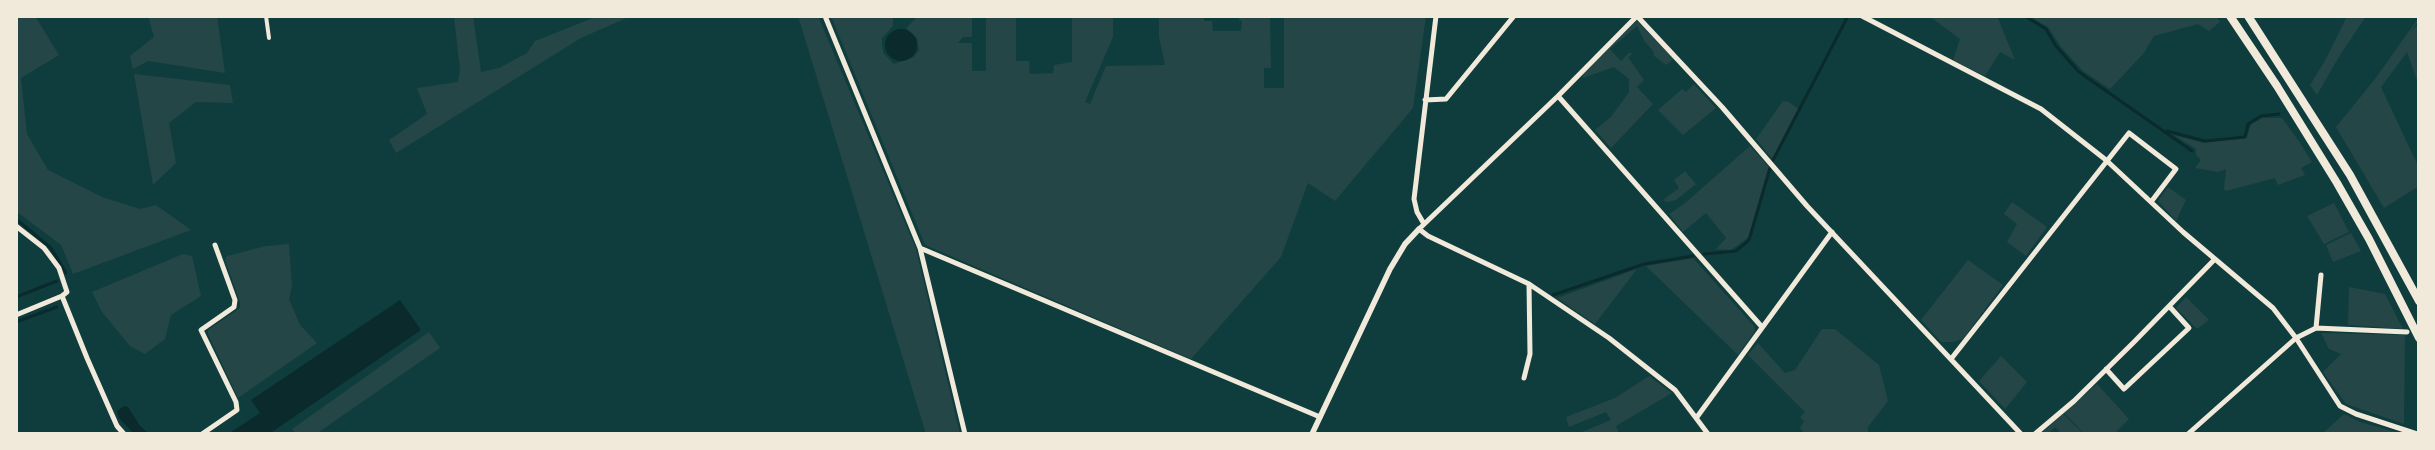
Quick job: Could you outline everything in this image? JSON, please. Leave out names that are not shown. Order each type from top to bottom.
[{"type":"highway","points":[[2230,16],[2277,86],[2337,183],[2373,247],[2419,338]]},
{"type":"highway","points":[[2248,16],[2350,175],[2419,301]]},
{"type":"street","points":[[266,16],[269,38]]},
{"type":"street","points":[[826,16],[920,248],[965,434]]},
{"type":"street","points":[[1424,224],[1417,212],[1414,199],[1436,16]]},
{"type":"street","points":[[1426,100],[1446,99],[1514,16]]},
{"type":"street","points":[[1312,434],[1390,269],[1405,244],[1558,96],[1637,16],[1722,106],[1832,232],[2022,434]]},
{"type":"street","points":[[1862,16],[2041,110],[2106,160],[2214,260],[2273,308],[2296,338],[2303,352],[2340,406],[2356,414],[2417,434]]},
{"type":"street","points":[[1558,96],[1762,327]]},
{"type":"street","points":[[1951,358],[2129,133],[2176,169],[2151,202]]},
{"type":"street","points":[[16,226],[44,248],[59,268],[67,292],[62,296],[16,315]]},
{"type":"street","points":[[1419,229],[1428,236],[1529,284],[1653,371],[1675,390],[1708,434]]},
{"type":"street","points":[[1697,417],[1832,232]]},
{"type":"street","points":[[202,434],[237,410],[236,402],[201,330],[234,307],[235,300],[215,245]]},
{"type":"street","points":[[920,248],[1320,417]]},
{"type":"street","points":[[2035,434],[2106,369],[2214,260]]},
{"type":"street","points":[[2316,328],[2321,275]]},
{"type":"street","points":[[1524,378],[1530,354],[1529,284]]},
{"type":"street","points":[[62,296],[94,375],[117,426],[124,434]]},
{"type":"street","points":[[2106,369],[2124,389],[2189,328],[2169,306]]},
{"type":"street","points":[[2188,434],[2296,338],[2316,328],[2407,332]]},
{"type":"shaded area","points":[[16,16],[35,16],[59,55],[21,78],[27,134],[48,170],[102,197],[140,209],[156,205],[191,230],[73,274],[61,245],[16,211]]},
{"type":"shaded area","points":[[148,16],[217,16],[225,73],[148,61],[133,69],[130,56],[154,37]]},
{"type":"shaded area","points":[[454,16],[473,16],[481,72],[499,68],[527,53],[535,41],[598,16],[631,16],[581,38],[396,153],[389,140],[427,114],[417,88],[458,82],[460,70]]},
{"type":"shaded area","points":[[798,16],[818,16],[916,249],[960,434],[926,434]]},
{"type":"shaded area","points":[[831,16],[893,16],[893,26],[882,38],[882,46],[884,54],[894,64],[914,57],[919,50],[917,38],[906,28],[918,16],[972,16],[972,37],[963,37],[958,43],[972,43],[972,71],[986,71],[986,16],[1016,16],[1016,61],[1029,61],[1030,74],[1053,73],[1054,65],[1072,62],[1072,16],[1113,16],[1113,37],[1085,102],[1090,104],[1106,66],[1165,65],[1159,37],[1159,16],[1204,16],[1204,21],[1212,21],[1213,31],[1241,31],[1242,21],[1239,20],[1239,16],[1270,16],[1271,68],[1264,68],[1264,88],[1284,88],[1284,16],[1426,16],[1413,108],[1335,201],[1308,183],[1281,257],[1191,359],[925,245]]},
{"type":"shaded area","points":[[1929,16],[1997,16],[2015,60],[2000,52],[1985,76],[1953,60],[1960,39]]},
{"type":"shaded area","points":[[2029,16],[2216,16],[2220,22],[2209,31],[2198,24],[2154,36],[2144,53],[2110,89],[2083,71],[2061,47],[2048,27]]},
{"type":"shaded area","points":[[2347,16],[2366,16],[2317,95],[2310,85],[2326,59]]},
{"type":"shaded area","points":[[2419,17],[2419,21],[2409,33],[2419,23],[2419,86],[2407,52],[2381,87],[2419,168],[2419,186],[2384,208],[2336,127],[2375,79]]},
{"type":"shaded area","points":[[1637,21],[1674,59],[1666,65],[1653,55],[1654,52],[1645,42],[1637,26],[1610,49],[1621,61],[1630,52],[1632,54],[1628,57],[1644,80],[1637,87],[1653,104],[1611,148],[1595,130],[1611,117],[1629,92],[1629,79],[1614,67],[1583,78],[1583,74]]},
{"type":"shaded area","points":[[901,29],[907,30],[912,34],[916,39],[916,51],[912,56],[907,60],[901,61],[895,60],[890,56],[886,51],[885,45],[886,39],[890,34],[895,30]]},
{"type":"shaded area","points":[[134,74],[230,85],[233,103],[196,102],[169,123],[176,163],[153,185]]},
{"type":"shaded area","points":[[1694,84],[1716,108],[1683,135],[1658,110],[1682,89],[1686,92]]},
{"type":"shaded area","points":[[1783,101],[1789,102],[1800,110],[1773,160],[1756,139]]},
{"type":"shaded area","points":[[2263,118],[2282,118],[2312,162],[2301,168],[2305,175],[2278,185],[2275,178],[2226,191],[2224,189],[2226,169],[2218,172],[2195,168],[2201,160],[2196,155],[2196,149],[2174,135],[2204,143],[2247,137],[2251,124]]},
{"type":"shaded area","points":[[1750,146],[1769,167],[1749,237],[1731,250],[1716,249],[1726,238],[1706,213],[1683,232],[1669,214],[1684,204]]},
{"type":"shaded area","points":[[1685,171],[1696,184],[1676,200],[1667,202],[1663,200],[1679,188],[1674,180]]},
{"type":"shaded area","points":[[2168,187],[2186,200],[2176,221],[2158,201]]},
{"type":"shaded area","points":[[2012,202],[2047,227],[2026,256],[2007,242],[2017,224],[2004,214]]},
{"type":"shaded area","points":[[2334,203],[2349,232],[2324,244],[2307,216]]},
{"type":"shaded area","points":[[2351,233],[2361,251],[2333,262],[2326,245]]},
{"type":"shaded area","points":[[289,244],[292,286],[289,299],[300,325],[317,343],[238,398],[208,334],[208,330],[240,308],[240,302],[225,260],[227,256],[266,246]]},
{"type":"shaded area","points":[[183,254],[192,256],[201,296],[171,315],[165,339],[145,354],[130,346],[102,312],[92,292]]},
{"type":"shaded area","points":[[1693,258],[1754,326],[1755,331],[1738,355],[1646,266]]},
{"type":"shaded area","points":[[1968,260],[2003,285],[1963,339],[1953,342],[1941,342],[1921,320]]},
{"type":"shaded area","points":[[1637,269],[1595,324],[1557,298]]},
{"type":"shaded area","points":[[2349,287],[2385,294],[2403,329],[2348,325]]},
{"type":"shaded area","points":[[2186,297],[2209,320],[2197,329],[2176,308]]},
{"type":"shaded area","points":[[400,300],[421,330],[269,434],[228,434],[260,413],[251,400]]},
{"type":"shaded area","points":[[1822,329],[1835,329],[1879,365],[1888,401],[1868,427],[1868,434],[1805,434],[1800,428],[1804,421],[1800,417],[1805,412],[1748,355],[1758,343],[1785,373],[1795,370]]},
{"type":"shaded area","points":[[429,332],[440,348],[316,434],[295,434],[292,429]]},
{"type":"shaded area","points":[[2321,333],[2405,335],[2404,424],[2346,404],[2323,372],[2341,354],[2329,349]]},
{"type":"shaded area","points":[[2001,356],[2027,382],[2005,409],[1979,381]]},
{"type":"shaded area","points":[[1649,376],[1672,393],[1616,426],[1619,434],[1577,434],[1611,420],[1606,412],[1569,427],[1566,417],[1615,398]]},
{"type":"shaded area","points":[[2097,384],[2129,419],[2114,434],[2085,434],[2064,413]]},
{"type":"shaded area","points":[[124,406],[128,407],[140,426],[149,434],[134,434],[119,418],[117,411]]},
{"type":"shaded area","points":[[2063,414],[2082,432],[2081,434],[2062,434],[2055,427],[2048,434],[2041,434]]},
{"type":"shaded area","points":[[2344,414],[2360,422],[2403,434],[2322,434]]},
{"type":"waterway","points":[[1773,160],[1848,16]]},
{"type":"waterway","points":[[2025,16],[2046,29],[2056,46],[2079,72],[2192,151]]},
{"type":"waterway","points":[[2167,131],[2205,141],[2245,137],[2248,124],[2261,116],[2279,114]]},
{"type":"waterway","points":[[1704,254],[1736,251],[1749,240],[1770,168]]},
{"type":"waterway","points":[[16,219],[51,248],[66,273]]},
{"type":"waterway","points":[[1553,295],[1644,264],[1693,256]]},
{"type":"waterway","points":[[16,297],[57,281]]},
{"type":"waterway","points":[[16,322],[57,307]]}]
